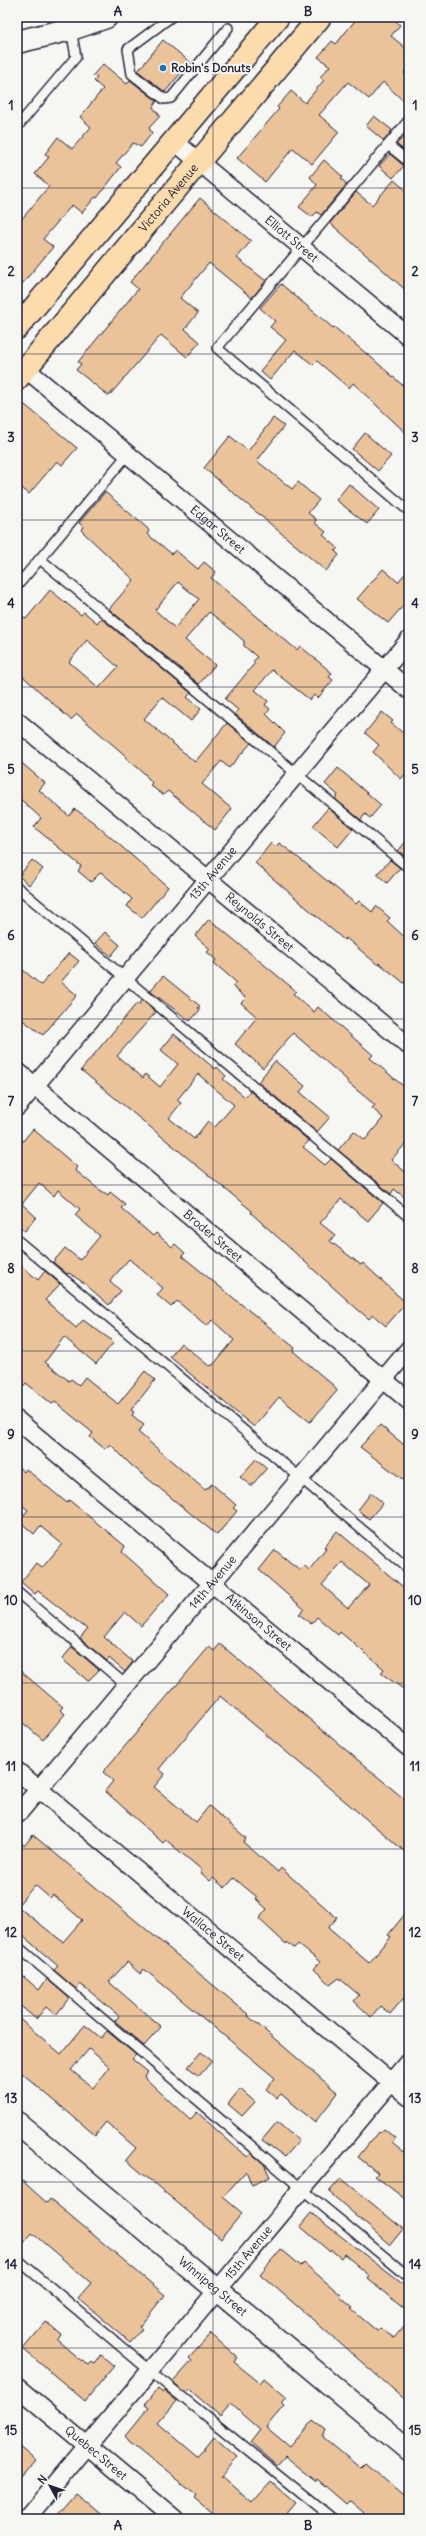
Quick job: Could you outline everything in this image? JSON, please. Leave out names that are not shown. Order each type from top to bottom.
[{"type":"main road","points":[[17,328],[278,17]]},
{"type":"main road","name":"Victoria Avenue","points":[[21,374],[320,17]]},
{"type":"street","points":[[17,42],[71,29],[106,17]]},
{"type":"street","name":"Elliott Street","points":[[174,141],[409,337]]},
{"type":"street","name":"Edgar Street","points":[[21,374],[128,454],[409,690]]},
{"type":"street","name":"13th Avenue","points":[[17,1107],[209,881],[409,640]]},
{"type":"street","name":"Reynolds Street","points":[[17,721],[409,1046]]},
{"type":"street","name":"Broder Street","points":[[17,1071],[409,1401]]},
{"type":"street","name":"14th Avenue","points":[[17,1815],[409,1349]]},
{"type":"street","name":"Atkinson Street","points":[[17,1420],[409,1748]]},
{"type":"street","name":"Wallace Street","points":[[17,1771],[409,2097]]},
{"type":"street","name":"15th Avenue","points":[[26,2519],[409,2061]]},
{"type":"street","name":"Winnipeg Street","points":[[17,2123],[409,2450]]},
{"type":"street","name":"Quebec Street","points":[[17,2387],[175,2519]]},
{"type":"lane","points":[[170,17],[128,49],[132,74],[164,99],[171,98],[228,28]]},
{"type":"lane","points":[[17,128],[76,57],[71,29]]},
{"type":"lane","points":[[409,120],[217,348],[409,511]]},
{"type":"lane","points":[[388,145],[409,162]]},
{"type":"lane","points":[[17,586],[128,454]]},
{"type":"lane","points":[[40,559],[409,868]]},
{"type":"lane","points":[[17,886],[409,1217]]},
{"type":"lane","points":[[17,1240],[409,1569]]},
{"type":"lane","points":[[17,1592],[126,1684]]},
{"type":"lane","points":[[17,1946],[302,2189],[409,2277]]},
{"type":"lane","points":[[17,2259],[150,2371],[333,2519]]},
{"type":"building","points":[[358,17],[391,17],[400,25],[391,36],[409,51],[409,67],[404,73],[409,78],[409,106],[383,82],[369,99],[348,82],[319,115],[339,132],[312,164],[293,148],[265,182],[237,158],[279,109],[277,107],[291,91],[305,103],[324,80],[320,77],[330,66],[318,57],[332,41],[336,44]]},
{"type":"building","name":"Robin's Donuts","points":[[163,40],[190,62],[165,92],[138,71]]},
{"type":"building","points":[[103,64],[127,84],[130,80],[157,101],[153,107],[160,116],[149,128],[152,133],[141,147],[133,143],[116,163],[121,167],[97,198],[95,197],[82,213],[72,205],[43,239],[53,247],[17,290],[17,225],[49,186],[35,174],[49,157],[45,154],[58,137],[72,149],[91,127],[80,117],[103,89],[94,81],[97,78],[93,75]]},
{"type":"building","points":[[374,116],[392,130],[384,141],[366,126]]},
{"type":"building","points":[[409,132],[409,154],[396,144]]},
{"type":"building","points":[[390,154],[404,166],[393,178],[379,166]]},
{"type":"building","points":[[324,160],[343,177],[341,179],[347,184],[321,215],[317,212],[312,217],[299,207],[317,185],[310,177]]},
{"type":"building","points":[[394,180],[409,193],[409,293],[330,223],[356,192],[372,205]]},
{"type":"building","points":[[200,198],[251,241],[237,258],[266,281],[252,298],[209,263],[180,298],[198,313],[185,329],[200,342],[187,357],[161,335],[109,396],[76,370],[81,364],[78,362],[138,289],[130,282]]},
{"type":"building","points":[[281,284],[333,328],[334,327],[373,359],[409,391],[409,436],[353,383],[349,388],[317,361],[313,365],[295,350],[270,380],[260,371],[286,340],[270,327],[275,321],[260,308]]},
{"type":"building","points":[[25,405],[77,448],[62,465],[57,461],[29,494],[17,484],[17,414]]},
{"type":"building","points":[[273,418],[284,426],[257,461],[292,489],[298,482],[319,500],[308,513],[316,519],[315,523],[326,532],[323,535],[338,548],[335,551],[339,555],[326,571],[204,468],[230,436],[248,451]]},
{"type":"building","points":[[365,433],[391,456],[378,471],[352,449]]},
{"type":"building","points":[[349,484],[379,510],[367,524],[336,500]]},
{"type":"building","points":[[105,492],[147,528],[149,531],[147,534],[172,554],[175,550],[198,569],[204,562],[216,572],[211,578],[297,650],[300,646],[332,673],[329,677],[333,680],[318,698],[314,695],[310,700],[272,670],[255,690],[268,701],[265,705],[270,709],[266,714],[285,733],[274,747],[235,714],[238,710],[225,699],[255,663],[253,662],[257,657],[244,646],[244,641],[209,612],[185,640],[215,665],[199,684],[109,609],[134,580],[81,530],[84,527],[79,523]],"holes":[[[178,582],[199,599],[175,628],[155,610]]]},
{"type":"building","points":[[383,569],[398,582],[409,569],[409,599],[388,623],[357,599]]},
{"type":"building","points":[[50,590],[81,615],[84,612],[97,623],[101,618],[191,693],[187,697],[201,709],[191,721],[162,697],[144,719],[195,762],[227,723],[251,743],[229,768],[221,761],[202,784],[232,809],[215,830],[168,791],[163,795],[150,785],[152,783],[144,773],[77,714],[71,720],[17,671],[17,611],[26,619]],"holes":[[[87,640],[118,667],[99,688],[69,662]]]},
{"type":"building","points":[[382,712],[393,721],[391,723],[409,738],[409,770],[401,779],[373,752],[379,745],[365,733]]},
{"type":"building","points":[[17,759],[45,783],[39,790],[69,816],[75,809],[93,822],[168,887],[142,918],[127,906],[132,899],[101,872],[91,882],[78,871],[81,866],[34,827],[41,818],[17,796]]},
{"type":"building","points":[[338,768],[381,805],[370,818],[365,814],[361,820],[335,799],[338,795],[325,784]]},
{"type":"building","points":[[328,808],[353,829],[338,847],[313,826]]},
{"type":"building","points":[[409,838],[409,858],[408,859],[398,851]]},
{"type":"building","points":[[271,843],[276,847],[279,843],[356,904],[359,901],[372,912],[376,906],[390,918],[387,921],[409,941],[409,987],[379,963],[378,965],[346,938],[344,940],[255,863]]},
{"type":"building","points":[[32,860],[43,869],[29,885],[19,876]]},
{"type":"building","points":[[390,860],[400,868],[387,883],[377,874]]},
{"type":"building","points":[[209,919],[296,991],[293,994],[314,1012],[318,1007],[332,1019],[373,1055],[370,1058],[409,1091],[409,1140],[391,1160],[409,1175],[409,1201],[394,1189],[391,1194],[338,1150],[354,1131],[365,1140],[383,1118],[372,1108],[375,1105],[293,1033],[263,1068],[235,1044],[257,1017],[241,1003],[246,998],[232,986],[236,982],[214,963],[216,960],[207,952],[210,949],[195,936]]},
{"type":"building","points":[[105,932],[120,945],[111,956],[95,943]]},
{"type":"building","points":[[69,953],[79,961],[61,982],[77,995],[43,1035],[17,1016],[17,965],[41,985]]},
{"type":"building","points":[[163,976],[200,1006],[198,1008],[200,1010],[190,1021],[150,991]]},
{"type":"building","points":[[142,1000],[156,1012],[117,1056],[143,1078],[145,1074],[160,1087],[178,1064],[161,1050],[174,1034],[215,1069],[217,1067],[226,1076],[223,1079],[245,1097],[250,1091],[309,1141],[303,1147],[325,1165],[331,1159],[383,1203],[368,1221],[341,1199],[320,1223],[335,1235],[330,1241],[361,1265],[363,1263],[406,1303],[386,1326],[373,1315],[369,1319],[251,1213],[252,1211],[81,1070],[137,1003],[139,1005]],"holes":[[[198,1074],[234,1105],[215,1127],[208,1121],[194,1139],[169,1118],[181,1103],[177,1100]]]},
{"type":"building","points":[[275,1061],[305,1086],[300,1092],[330,1117],[317,1132],[258,1082]]},
{"type":"building","points":[[33,1129],[77,1167],[75,1170],[97,1188],[108,1195],[110,1192],[125,1204],[121,1208],[153,1236],[156,1233],[172,1247],[175,1244],[185,1253],[182,1256],[295,1348],[293,1351],[334,1386],[337,1391],[310,1422],[279,1397],[254,1427],[170,1357],[181,1343],[209,1366],[213,1365],[234,1340],[212,1320],[207,1326],[177,1301],[171,1307],[157,1295],[163,1288],[129,1259],[110,1281],[121,1291],[109,1305],[84,1283],[69,1273],[67,1274],[53,1262],[65,1248],[80,1260],[100,1236],[75,1215],[80,1209],[58,1190],[54,1196],[39,1183],[22,1204],[36,1217],[25,1231],[17,1225],[17,1148]]},
{"type":"building","points":[[17,1262],[38,1280],[45,1271],[60,1284],[45,1300],[76,1328],[83,1320],[114,1342],[96,1364],[64,1337],[45,1362],[69,1381],[71,1379],[79,1385],[85,1377],[118,1404],[145,1371],[155,1380],[131,1410],[134,1412],[132,1415],[144,1425],[138,1432],[205,1490],[212,1484],[236,1505],[233,1508],[237,1511],[217,1535],[131,1465],[110,1444],[105,1449],[90,1437],[93,1433],[55,1402],[52,1404],[26,1383],[17,1394]]},
{"type":"building","points":[[380,1425],[409,1449],[409,1484],[360,1447]]},
{"type":"building","points":[[256,1459],[267,1468],[251,1486],[240,1477]]},
{"type":"building","points":[[17,1466],[24,1472],[26,1469],[67,1503],[69,1500],[125,1546],[122,1552],[169,1594],[141,1626],[125,1612],[104,1637],[133,1662],[125,1672],[109,1658],[107,1661],[80,1638],[87,1629],[38,1591],[35,1594],[21,1582],[36,1563],[42,1568],[62,1544],[40,1526],[34,1534],[19,1521],[28,1510],[17,1501]]},
{"type":"building","points":[[371,1493],[383,1503],[369,1519],[358,1510]]},
{"type":"building","points":[[337,1531],[409,1592],[409,1693],[381,1673],[384,1669],[340,1632],[338,1635],[317,1617],[311,1624],[299,1614],[304,1609],[259,1570],[275,1550],[300,1570],[304,1565],[309,1570],[326,1549],[324,1547]],"holes":[[[342,1562],[369,1585],[348,1608],[322,1585]]]},
{"type":"building","points":[[220,1644],[409,1803],[409,1855],[220,1696],[159,1769],[165,1774],[154,1787],[196,1822],[209,1806],[246,1838],[243,1842],[278,1872],[281,1868],[337,1918],[328,1928],[369,1963],[391,1937],[388,1935],[409,1909],[409,1992],[390,2014],[380,2006],[371,2017],[354,2001],[359,1995],[339,1978],[330,1985],[314,1969],[320,1962],[298,1944],[294,1948],[287,1942],[286,1944],[259,1919],[267,1909],[256,1899],[257,1897],[234,1878],[225,1888],[213,1878],[210,1881],[200,1872],[202,1870],[166,1840],[163,1843],[105,1791],[113,1781],[103,1772],[209,1647],[214,1651]]},
{"type":"building","points":[[72,1647],[99,1670],[88,1681],[62,1659]]},
{"type":"building","points":[[17,1668],[63,1707],[60,1710],[65,1714],[43,1740],[17,1718]]},
{"type":"building","points":[[33,1835],[249,2015],[248,2016],[338,2093],[315,2122],[281,2094],[277,2098],[266,2089],[275,2078],[144,1969],[140,1974],[127,1962],[109,1982],[161,2027],[144,2046],[115,2021],[119,2016],[80,1984],[76,1989],[54,1970],[58,1966],[17,1931],[17,1906],[17,1837],[24,1846]],"holes":[[[35,1885],[50,1898],[53,1895],[82,1920],[63,1942],[17,1906]]]},
{"type":"building","points":[[17,1971],[39,1990],[47,1979],[69,1998],[56,2015],[46,2007],[36,2019],[17,2003]]},
{"type":"building","points":[[17,2017],[61,2054],[85,2025],[101,2038],[107,2031],[136,2055],[132,2059],[148,2072],[144,2077],[190,2120],[197,2112],[241,2152],[248,2157],[251,2153],[264,2164],[270,2177],[252,2185],[246,2171],[223,2197],[242,2213],[221,2239],[126,2160],[136,2148],[106,2122],[95,2135],[17,2069]],"holes":[[[89,2049],[110,2067],[93,2088],[71,2070]]]},
{"type":"building","points":[[201,2052],[212,2061],[199,2076],[188,2067]]},
{"type":"building","points":[[240,2089],[255,2102],[242,2116],[228,2104]]},
{"type":"building","points":[[277,2122],[299,2141],[285,2157],[262,2140]]},
{"type":"building","points":[[384,2129],[395,2138],[392,2142],[409,2156],[409,2202],[375,2176],[378,2173],[358,2157],[378,2132],[380,2133]]},
{"type":"building","points":[[17,2176],[47,2203],[50,2199],[165,2295],[139,2327],[142,2329],[130,2342],[78,2298],[91,2283],[32,2233],[17,2251]]},
{"type":"building","points":[[341,2178],[403,2229],[390,2245],[329,2192]]},
{"type":"building","points":[[311,2213],[409,2289],[409,2313],[368,2279],[370,2276],[344,2254],[341,2258],[331,2250],[330,2252],[300,2226]]},
{"type":"building","points":[[281,2249],[301,2266],[304,2263],[341,2295],[340,2297],[353,2308],[351,2309],[377,2331],[380,2328],[394,2338],[409,2320],[409,2403],[260,2274]]},
{"type":"building","points":[[46,2322],[62,2335],[57,2340],[79,2359],[89,2365],[92,2362],[94,2364],[101,2355],[114,2366],[85,2401],[23,2349]]},
{"type":"building","points":[[211,2334],[237,2357],[234,2362],[260,2383],[264,2378],[286,2397],[281,2403],[284,2406],[266,2427],[290,2447],[313,2420],[326,2430],[323,2437],[360,2468],[365,2463],[409,2500],[405,2505],[409,2509],[409,2519],[370,2519],[349,2501],[346,2504],[317,2479],[316,2481],[285,2456],[277,2465],[250,2442],[260,2429],[231,2404],[220,2416],[190,2390],[185,2392],[173,2382],[192,2361],[189,2358]]},
{"type":"building","points":[[158,2389],[163,2393],[165,2391],[177,2401],[158,2423],[198,2457],[214,2437],[237,2457],[221,2476],[252,2503],[271,2482],[296,2504],[283,2519],[219,2519],[195,2499],[197,2496],[130,2442],[125,2436],[149,2407],[145,2404]]},
{"type":"building","points":[[17,2445],[36,2461],[17,2483]]},
{"type":"building","points":[[75,2493],[85,2501],[106,2519],[52,2519]]},
{"type":"place","name":"Robin's Donuts","points":[[163,68]]}]
